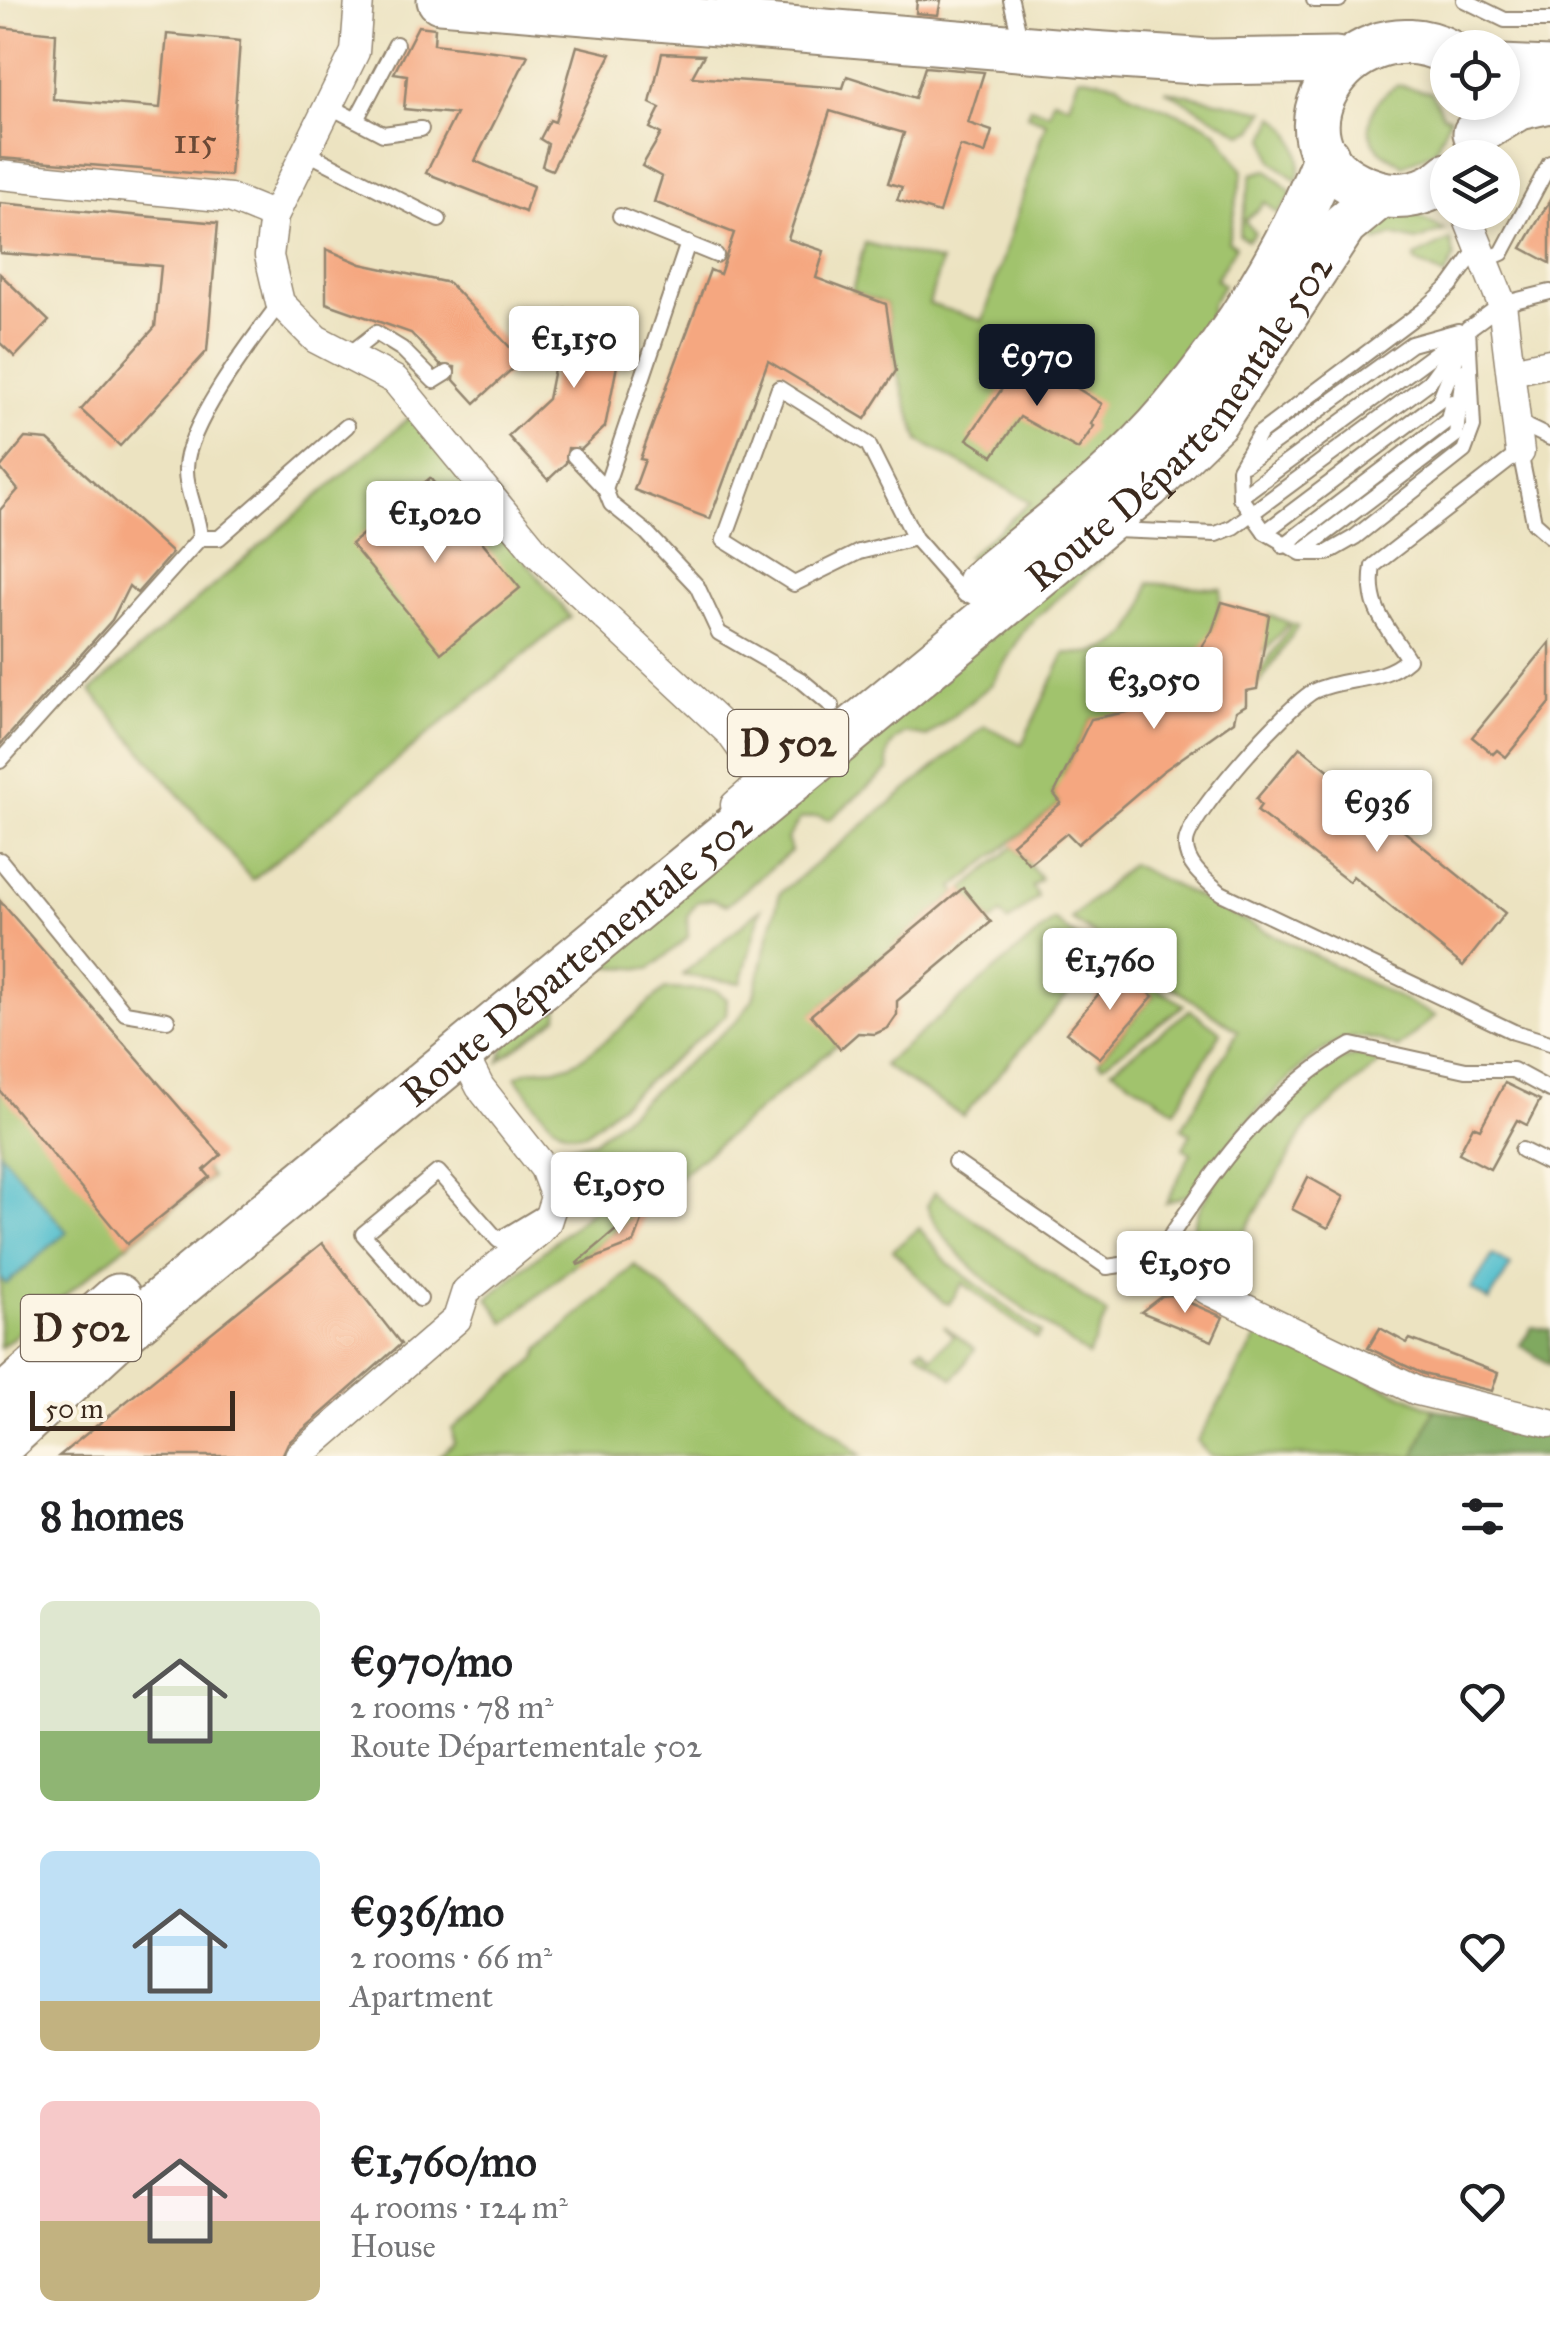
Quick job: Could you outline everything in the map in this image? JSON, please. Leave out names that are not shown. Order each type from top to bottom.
[{"type":"main road","points":[[440,0],[1210,62],[1336,60]]},
{"type":"main road","points":[[1430,43],[1410,34],[1383,34],[1358,43],[1336,60],[1322,83],[1315,110],[1326,156],[1359,187],[1430,201]]},
{"type":"main road","points":[[1210,62],[1315,110]]},
{"type":"main road","points":[[1520,77],[1549,92]]},
{"type":"main road","points":[[1472,131],[1549,92]]},
{"type":"main road","name":"Route Départementale 502","points":[[0,1401],[106,1306],[445,1032],[1089,492],[1172,412],[1264,277],[1310,200],[1326,156]]},
{"type":"main road","name":"Route Départementale 502","points":[[0,1445],[461,1050],[1148,486],[1215,421],[1344,225],[1430,205]]},
{"type":"street","points":[[359,0],[355,52],[274,216],[269,256],[280,304],[316,338],[395,380],[538,554],[730,733],[756,769],[760,784],[635,890],[594,941]]},
{"type":"street","points":[[0,175],[230,198],[274,216]]},
{"type":"street","points":[[1460,230],[1480,255],[1502,304],[1520,452]]},
{"type":"street","points":[[1510,371],[1550,363]]},
{"type":"street","points":[[299,1456],[457,1319],[466,1291],[536,1234],[554,1208],[553,1184],[480,1088],[461,1050]]},
{"type":"street","points":[[1155,1260],[1211,1292],[1417,1391],[1550,1423]]},
{"type":"lane","points":[[1011,0],[1022,48]]},
{"type":"lane","points":[[1314,0],[1339,0]]},
{"type":"lane","points":[[1464,0],[1505,20],[1550,20]]},
{"type":"lane","points":[[356,120],[396,44]]},
{"type":"lane","points":[[329,106],[383,134],[422,129]]},
{"type":"lane","points":[[306,152],[438,220]]},
{"type":"lane","points":[[1468,328],[1456,435],[1301,553],[1283,546],[1250,516],[1240,498],[1239,469],[1259,434],[1424,310],[1480,255],[1502,252],[1550,163]]},
{"type":"lane","points":[[620,216],[716,255]]},
{"type":"lane","points":[[604,488],[688,243]]},
{"type":"lane","points":[[1240,498],[1502,304],[1550,292]]},
{"type":"lane","points":[[200,538],[186,468],[190,455],[232,366],[280,304]]},
{"type":"lane","points":[[1239,469],[1411,344],[1468,328]]},
{"type":"lane","points":[[1094,530],[1216,534],[1250,516],[1430,382],[1468,328]]},
{"type":"lane","points":[[1265,532],[1439,401],[1468,328]]},
{"type":"lane","points":[[1283,546],[1448,420],[1468,328]]},
{"type":"lane","points":[[348,355],[376,334],[402,348],[434,381],[447,372]]},
{"type":"lane","points":[[916,538],[859,552],[794,584],[724,540],[779,388],[868,444],[916,538],[965,595]]},
{"type":"lane","points":[[1517,422],[1550,438]]},
{"type":"lane","points":[[0,761],[200,538],[219,538],[347,426]]},
{"type":"lane","points":[[1550,536],[1534,522],[1520,452],[1373,566],[1369,591],[1375,608],[1408,659],[1392,674],[1313,692],[1236,768],[1191,822],[1185,847],[1196,871],[1221,894],[1514,1032],[1550,1043]]},
{"type":"lane","points":[[574,456],[604,488],[610,504],[646,532],[697,586],[720,633],[801,680],[832,706]]},
{"type":"lane","points":[[0,860],[124,1013],[167,1020]]},
{"type":"lane","points":[[956,1162],[1107,1266],[1155,1260],[1230,1153],[1291,1087],[1352,1045],[1466,1070],[1514,1070],[1550,1090]]},
{"type":"lane","points":[[1522,1150],[1550,1164]]},
{"type":"lane","points":[[420,1299],[363,1234],[438,1172],[498,1240],[521,1223],[554,1208]]},
{"type":"green space","points":[[1079,76],[1117,83],[1130,94],[1217,132],[1243,171],[1228,241],[1236,246],[1216,279],[1223,285],[1212,303],[1208,333],[1138,424],[975,561],[967,557],[1031,502],[919,441],[897,373],[886,304],[852,291],[865,243],[941,262],[929,304],[983,321],[1046,122],[1027,115],[1030,107],[1049,113],[1053,99],[1069,105]]},
{"type":"green space","points":[[1397,85],[1430,92],[1430,120],[1449,120],[1440,140],[1430,140],[1430,152],[1403,166],[1377,147],[1370,120],[1382,97]]},
{"type":"green space","points":[[1165,90],[1265,111],[1254,130],[1243,134]]},
{"type":"green space","points":[[1275,117],[1288,129],[1296,145],[1297,181],[1272,161],[1266,138]]},
{"type":"green space","points":[[1267,170],[1293,194],[1278,214],[1265,202],[1245,221],[1255,233],[1248,240],[1239,235],[1252,174]]},
{"type":"green space","points":[[1406,210],[1430,222],[1430,230],[1445,230],[1416,241],[1392,235],[1377,242],[1356,227]]},
{"type":"green space","points":[[1450,240],[1454,257],[1445,276],[1415,262],[1415,257]]},
{"type":"green space","points":[[411,416],[570,617],[252,880],[91,691]]},
{"type":"green space","points":[[1121,541],[1026,627],[992,684],[927,737],[906,733],[896,740],[888,752],[889,769],[829,820],[818,816],[800,819],[787,839],[791,851],[727,905],[712,899],[697,902],[687,916],[688,937],[650,969],[596,966],[559,995],[558,1017],[499,1061],[516,1022],[1083,552]]},
{"type":"green space","points":[[1149,583],[1221,589],[1218,615],[1197,659],[1161,694],[1139,706],[1091,719],[1063,775],[1068,779],[1053,793],[1061,803],[953,888],[957,893],[812,1015],[983,922],[505,1323],[488,1298],[597,1206],[554,1155],[562,1148],[594,1141],[738,1020],[753,999],[780,893],[985,726],[1022,744],[1065,653],[1100,651],[1124,638],[1140,616]]},
{"type":"green space","points":[[1269,615],[1298,626],[1260,683],[1252,684],[1290,627],[1287,625],[1265,651],[1260,649]]},
{"type":"green space","points":[[1014,846],[1041,879],[1032,887],[1038,897],[1008,922],[1001,914],[991,922],[964,889]]},
{"type":"green space","points":[[1131,864],[1435,1016],[1398,1048],[1358,1037],[1332,1045],[1310,1060],[1264,1104],[1190,1194],[1166,1203],[1191,1153],[1183,1148],[1191,1134],[1182,1128],[1238,1031],[1071,919]]},
{"type":"green space","points":[[0,901],[211,1177],[0,1348]]},
{"type":"green space","points":[[761,909],[741,983],[681,975],[682,975]]},
{"type":"green space","points":[[1054,920],[1101,956],[963,1116],[883,1065]]},
{"type":"green space","points":[[1132,973],[1184,1005],[1103,1065],[1098,1061],[1153,996]]},
{"type":"green space","points":[[665,989],[715,990],[727,999],[726,1015],[586,1133],[574,1134],[554,1125],[516,1077],[577,1061]]},
{"type":"green space","points":[[1190,1010],[1221,1032],[1175,1110],[1112,1069]]},
{"type":"green space","points":[[1359,1055],[1381,1062],[1308,1124],[1217,1279],[1193,1248],[1193,1228],[1218,1177],[1262,1124],[1307,1082],[1331,1064]]},
{"type":"green space","points":[[935,1192],[1107,1314],[1088,1356],[997,1288],[955,1249],[927,1206]]},
{"type":"green space","points":[[919,1228],[948,1263],[1041,1333],[1037,1339],[963,1283],[949,1304],[943,1302],[893,1250]]},
{"type":"green space","points":[[635,1265],[862,1456],[439,1456],[454,1443],[452,1429],[536,1359],[540,1349]]},
{"type":"green space","points":[[944,1326],[975,1349],[954,1379],[917,1351],[922,1347],[932,1357],[953,1336]]},
{"type":"green space","points":[[1532,1327],[1550,1330],[1550,1365],[1520,1345]]},
{"type":"green space","points":[[1261,1331],[1434,1409],[1415,1456],[1210,1456],[1197,1441]]},
{"type":"green space","points":[[1434,1409],[1550,1434],[1550,1456],[1415,1456]]},
{"type":"water","points":[[0,1152],[67,1232],[6,1284],[0,1278]]},
{"type":"water","points":[[1493,1255],[1511,1266],[1489,1301],[1471,1289]]},
{"type":"building","points":[[917,0],[941,0],[938,15],[916,13]]},
{"type":"building","points":[[418,26],[435,28],[434,44],[528,55],[475,161],[533,186],[525,212],[426,173],[456,114],[404,109],[407,75],[394,73]]},
{"type":"building","points":[[0,27],[56,33],[53,99],[160,108],[167,34],[240,41],[230,176],[0,158]]},
{"type":"building","points":[[577,46],[611,54],[552,170],[542,166],[548,144],[540,139],[550,120],[555,122]]},
{"type":"building","points":[[662,53],[704,55],[692,77],[843,88],[847,76],[915,98],[925,67],[984,72],[968,123],[992,131],[985,154],[960,146],[939,213],[897,200],[902,187],[888,183],[904,133],[830,111],[788,239],[824,251],[816,278],[886,304],[896,371],[865,419],[768,361],[710,519],[634,490],[645,460],[640,459],[710,270],[720,274],[734,233],[654,202],[662,177],[642,166],[661,134],[650,128],[660,108],[650,103]]},
{"type":"building","points":[[1550,200],[1550,263],[1522,248]]},
{"type":"building","points":[[0,203],[218,223],[207,351],[120,446],[81,410],[155,327],[161,266],[0,253]]},
{"type":"building","points":[[326,249],[361,264],[449,283],[522,360],[475,403],[454,380],[455,367],[440,365],[411,333],[326,303]]},
{"type":"building","points":[[0,274],[49,321],[15,357],[0,343]]},
{"type":"building","points":[[566,308],[597,315],[627,314],[605,427],[582,449],[568,448],[566,463],[548,480],[508,436],[548,399]]},
{"type":"building","points":[[1022,360],[1037,370],[1042,366],[1102,404],[1091,424],[1094,426],[1078,449],[1020,417],[993,456],[967,439]]},
{"type":"building","points":[[25,438],[48,440],[172,553],[137,593],[129,586],[112,620],[0,745],[0,510],[18,490],[0,468]]},
{"type":"building","points":[[430,478],[520,588],[441,653],[351,544]]},
{"type":"building","points":[[1222,602],[1269,615],[1257,689],[1246,691],[1246,705],[1236,711],[1234,721],[1162,772],[1078,844],[1067,833],[1029,864],[1012,844],[1061,803],[1054,794],[1091,719],[1132,711],[1182,679],[1212,631]]},
{"type":"building","points":[[1550,642],[1550,703],[1506,757],[1497,750],[1493,754],[1472,737]]},
{"type":"building","points":[[1300,747],[1505,913],[1463,966],[1353,876],[1349,882],[1257,811],[1261,805],[1256,799]]},
{"type":"building","points":[[963,888],[991,922],[897,1001],[897,1015],[888,1028],[875,1034],[858,1033],[840,1049],[811,1015]]},
{"type":"building","points":[[0,901],[221,1155],[204,1170],[210,1177],[127,1244],[0,1091]]},
{"type":"building","points":[[1121,967],[1153,996],[1100,1058],[1066,1033]]},
{"type":"building","points":[[1505,1083],[1540,1100],[1527,1125],[1517,1120],[1490,1169],[1459,1153],[1473,1126],[1480,1129]]},
{"type":"building","points":[[1308,1177],[1344,1197],[1328,1228],[1292,1209]]},
{"type":"building","points":[[649,1202],[634,1243],[578,1265],[577,1263]]},
{"type":"building","points":[[322,1243],[401,1344],[288,1443],[282,1456],[59,1456]]},
{"type":"building","points":[[1236,1255],[1248,1261],[1237,1285],[1222,1278]]},
{"type":"building","points":[[1171,1295],[1223,1317],[1212,1341],[1141,1312],[1162,1296]]},
{"type":"building","points":[[1380,1328],[1407,1343],[1410,1339],[1498,1373],[1492,1391],[1423,1374],[1368,1348]]}]
